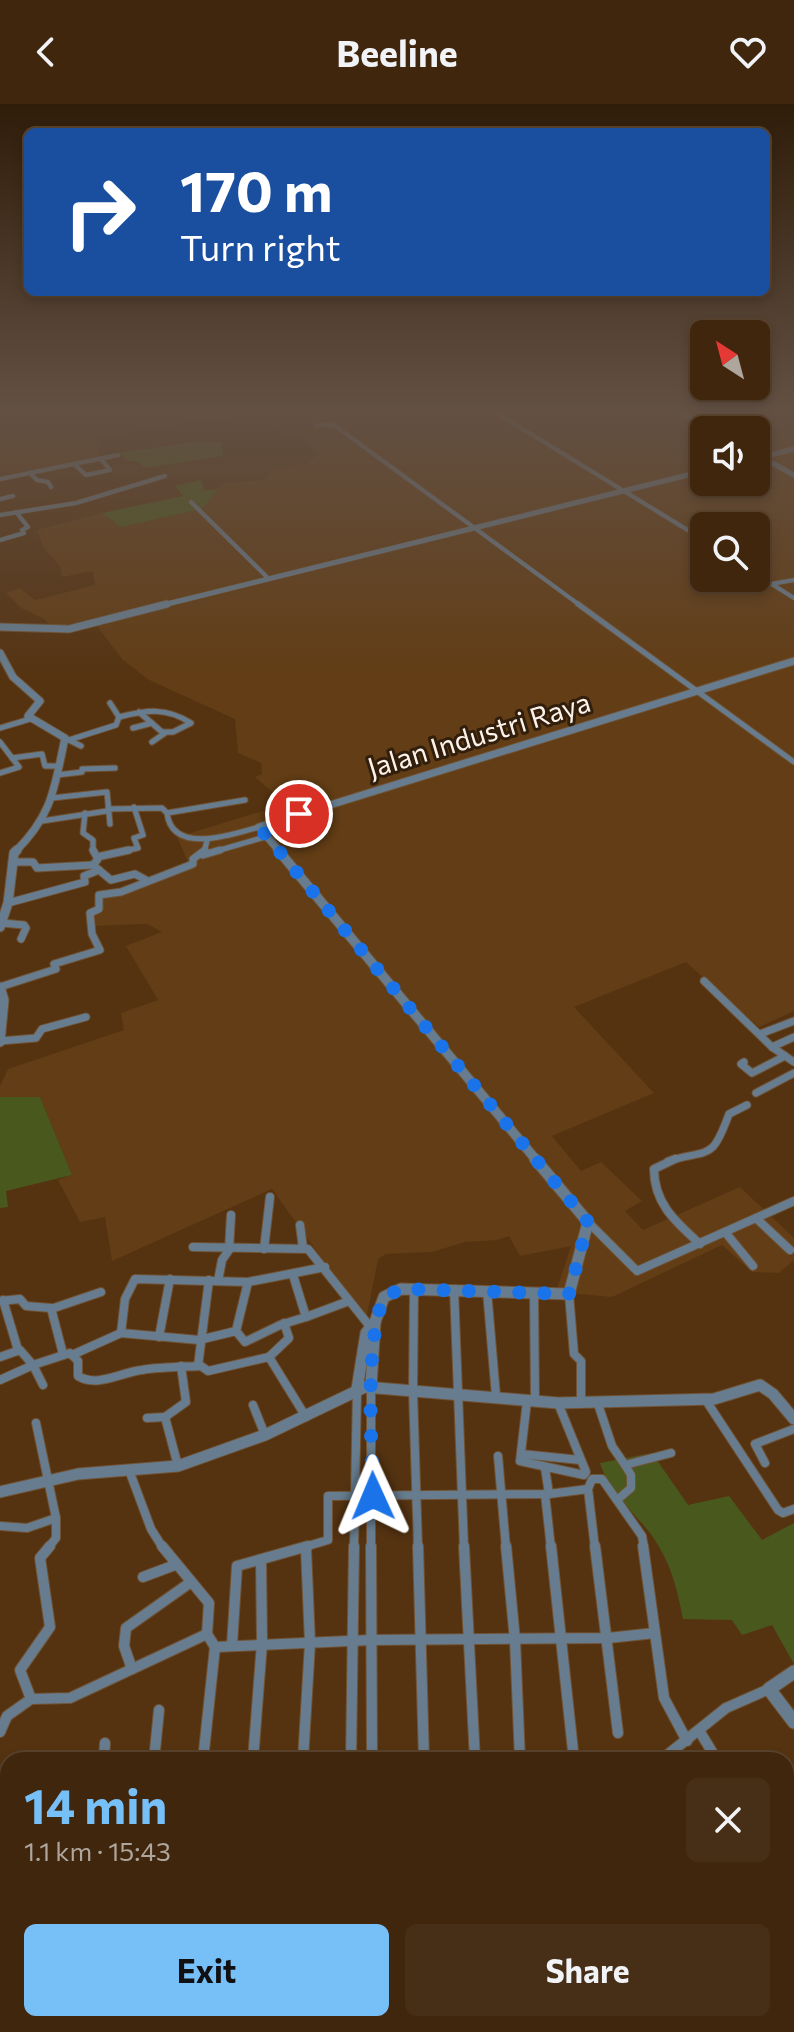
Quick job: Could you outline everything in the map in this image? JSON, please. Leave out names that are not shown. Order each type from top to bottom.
[{"type":"street","points":[[0,515],[89,499]]},
{"type":"street","points":[[435,499],[794,762]]},
{"type":"street","points":[[0,627],[82,628],[119,615],[593,499]]},
{"type":"street","points":[[638,499],[690,531]]},
{"type":"street","points":[[191,502],[268,578]]},
{"type":"street","points":[[0,540],[24,533],[22,530],[28,527],[16,512]]},
{"type":"street","points":[[771,584],[794,580]]},
{"type":"street","points":[[771,584],[794,598]]},
{"type":"street","points":[[0,653],[13,677],[40,701],[28,715],[30,719]]},
{"type":"street","name":"Jalan Industri Raya","points":[[259,827],[794,661]]},
{"type":"street","points":[[110,703],[119,717]]},
{"type":"street","points":[[119,717],[155,707],[191,723],[152,742]]},
{"type":"street","points":[[133,728],[167,711]]},
{"type":"street","points":[[139,712],[165,733]]},
{"type":"street","points":[[67,739],[116,725],[119,717]]},
{"type":"street","points":[[0,728],[30,719],[81,746]]},
{"type":"street","points":[[21,939],[26,928],[24,925],[1,925],[11,887],[12,862],[17,847],[32,836],[42,821],[52,798],[67,739]]},
{"type":"street","points":[[0,742],[19,767],[0,773]]},
{"type":"street","points":[[12,758],[42,754],[45,766],[58,770],[82,772],[82,769],[115,768]]},
{"type":"street","points":[[52,798],[107,792],[110,824]]},
{"type":"street","points":[[167,813],[245,800]]},
{"type":"street","points":[[42,821],[134,807],[164,808],[169,825],[174,830],[207,841],[259,827],[588,1222],[634,1271],[794,1201]]},
{"type":"street","points":[[97,857],[138,848],[134,838],[143,835],[134,807]]},
{"type":"street","points":[[85,813],[83,831],[93,840],[93,854],[97,857]]},
{"type":"street","points":[[86,1017],[41,1029],[36,1038],[0,1042],[4,1000],[0,987],[56,969],[54,964],[100,950],[92,934],[90,914],[99,909],[99,895],[121,892],[193,864],[194,858],[265,837]]},
{"type":"street","points":[[201,856],[207,841]]},
{"type":"street","points":[[8,903],[86,882],[84,876],[96,867],[97,857]]},
{"type":"street","points":[[12,862],[33,862],[36,868],[96,867],[114,881],[135,874],[146,880]]},
{"type":"street","points":[[0,889],[11,887]]},
{"type":"street","points":[[704,981],[772,1047],[794,1062]]},
{"type":"street","points":[[760,1034],[794,1021]]},
{"type":"street","points":[[772,1047],[794,1037]]},
{"type":"street","points":[[744,1062],[741,1064],[748,1075],[785,1056]]},
{"type":"street","points":[[756,1093],[794,1073]]},
{"type":"street","points":[[700,1244],[663,1207],[653,1181],[654,1169],[671,1160],[703,1156],[722,1138],[729,1114],[747,1105]]},
{"type":"street","points":[[264,1249],[270,1197]]},
{"type":"street","points":[[198,1366],[199,1340],[213,1280],[229,1248],[231,1215]]},
{"type":"street","points":[[756,1218],[790,1250]]},
{"type":"street","points":[[581,1401],[581,1361],[574,1354],[569,1294],[588,1222]]},
{"type":"street","points":[[300,1225],[303,1248]]},
{"type":"street","points":[[725,1232],[753,1266]]},
{"type":"street","points":[[193,1247],[303,1248],[312,1251],[349,1301],[374,1327]]},
{"type":"street","points":[[121,1333],[125,1299],[133,1280],[248,1282],[325,1267]]},
{"type":"street","points":[[293,1275],[306,1317]]},
{"type":"street","points":[[159,1337],[170,1279]]},
{"type":"street","points":[[236,1331],[248,1282]]},
{"type":"street","points":[[372,1752],[371,1386],[374,1327],[384,1297],[392,1291],[414,1289],[569,1294]]},
{"type":"street","points":[[414,1289],[413,1391],[424,1752]]},
{"type":"street","points":[[454,1289],[456,1392],[475,1752]]},
{"type":"street","points":[[487,1291],[496,1396]]},
{"type":"street","points":[[43,1385],[33,1365],[18,1350],[2,1300],[22,1299],[25,1305],[51,1309],[101,1292]]},
{"type":"street","points":[[534,1294],[531,1401],[521,1454],[523,1464],[584,1475],[586,1472],[558,1403]]},
{"type":"street","points":[[236,1331],[245,1342],[284,1323],[349,1301]]},
{"type":"street","points":[[51,1309],[68,1354],[78,1361],[78,1376],[84,1380],[102,1380],[139,1370],[181,1366],[198,1366],[208,1371],[269,1357],[289,1338],[284,1323]]},
{"type":"street","points":[[351,1752],[350,1641],[357,1389],[366,1333],[374,1327]]},
{"type":"street","points":[[0,1380],[121,1333],[199,1340],[236,1331]]},
{"type":"street","points":[[0,1357],[18,1350]]},
{"type":"street","points":[[269,1357],[306,1417]]},
{"type":"street","points":[[147,1418],[165,1417],[186,1402],[181,1366]]},
{"type":"street","points":[[0,1492],[50,1479],[105,1470],[178,1466],[265,1435],[357,1389],[371,1386],[558,1403],[705,1399],[760,1385],[773,1394],[794,1419]]},
{"type":"street","points":[[705,1399],[778,1510],[783,1513],[794,1509]]},
{"type":"street","points":[[597,1401],[612,1446],[631,1475],[631,1488],[617,1500]]},
{"type":"street","points":[[253,1405],[265,1435]]},
{"type":"street","points":[[165,1417],[178,1466]]},
{"type":"street","points":[[31,1699],[20,1670],[50,1627],[40,1558],[56,1538],[50,1479],[36,1423]]},
{"type":"street","points":[[765,1463],[755,1444],[794,1429]]},
{"type":"street","points":[[625,1465],[671,1453]]},
{"type":"street","points":[[521,1454],[580,1460]]},
{"type":"street","points":[[498,1456],[515,1640],[520,1752]]},
{"type":"street","points":[[545,1468],[573,1752]]},
{"type":"street","points":[[129,1470],[142,1511],[175,1565],[209,1603],[207,1634],[215,1647],[204,1752]]},
{"type":"street","points":[[618,1733],[588,1489],[592,1479],[599,1478],[642,1536],[664,1698],[687,1741]]},
{"type":"street","points":[[232,1645],[237,1567],[328,1540],[328,1496],[547,1494],[588,1489]]},
{"type":"street","points":[[0,1526],[27,1528],[56,1518]]},
{"type":"street","points":[[303,1752],[310,1643],[306,1549]]},
{"type":"street","points":[[254,1752],[262,1643],[261,1560]]},
{"type":"street","points":[[143,1577],[175,1565]]},
{"type":"street","points":[[132,1669],[124,1646],[126,1628],[191,1582]]},
{"type":"street","points":[[215,1647],[371,1640],[608,1638],[655,1633]]},
{"type":"street","points":[[0,1732],[7,1716],[31,1699],[70,1698],[207,1634]]},
{"type":"street","points":[[672,1752],[726,1708],[769,1689],[794,1672]]},
{"type":"street","points":[[769,1689],[794,1722]]},
{"type":"street","points":[[155,1752],[159,1710]]},
{"type":"street","points":[[700,1732],[712,1752]]},
{"type":"street","points":[[104,1752],[105,1743]]},
{"type":"shaded area","points":[[210,499],[794,499],[794,1011],[759,1027],[686,962],[574,1007],[654,1093],[552,1136],[581,1171],[601,1162],[642,1201],[625,1211],[643,1230],[740,1187],[794,1238],[794,1260],[779,1273],[752,1272],[722,1245],[612,1297],[556,1292],[571,1246],[520,1256],[509,1236],[465,1242],[432,1252],[386,1254],[378,1259],[366,1320],[272,1189],[112,1261],[105,1217],[80,1222],[58,1180],[72,1175],[40,1097],[0,1097],[0,1086],[8,1069],[124,1030],[121,1013],[158,1000],[126,946],[162,932],[147,924],[91,926],[89,914],[99,910],[99,894],[120,892],[189,864],[177,837],[286,804],[255,777],[262,774],[261,763],[238,753],[235,719],[149,680],[123,660],[93,621],[51,627],[44,619],[21,608],[6,593],[20,588],[35,600],[95,585],[93,571],[62,577],[60,566],[44,549],[37,530],[102,513],[121,527],[202,509]]},
{"type":"green space","points":[[169,499],[210,499],[202,509],[121,527],[102,513]]},
{"type":"green space","points":[[0,1097],[40,1097],[72,1175],[6,1191],[8,1207],[0,1208]]},
{"type":"green space","points":[[652,1453],[688,1505],[729,1496],[762,1540],[794,1523],[794,1664],[772,1625],[742,1635],[732,1620],[683,1619],[663,1553],[615,1492],[600,1463]]},
{"type":"route","points":[[299,814],[259,827],[588,1222],[569,1294],[401,1289],[384,1297],[375,1322],[371,1386],[373,1496]]}]
